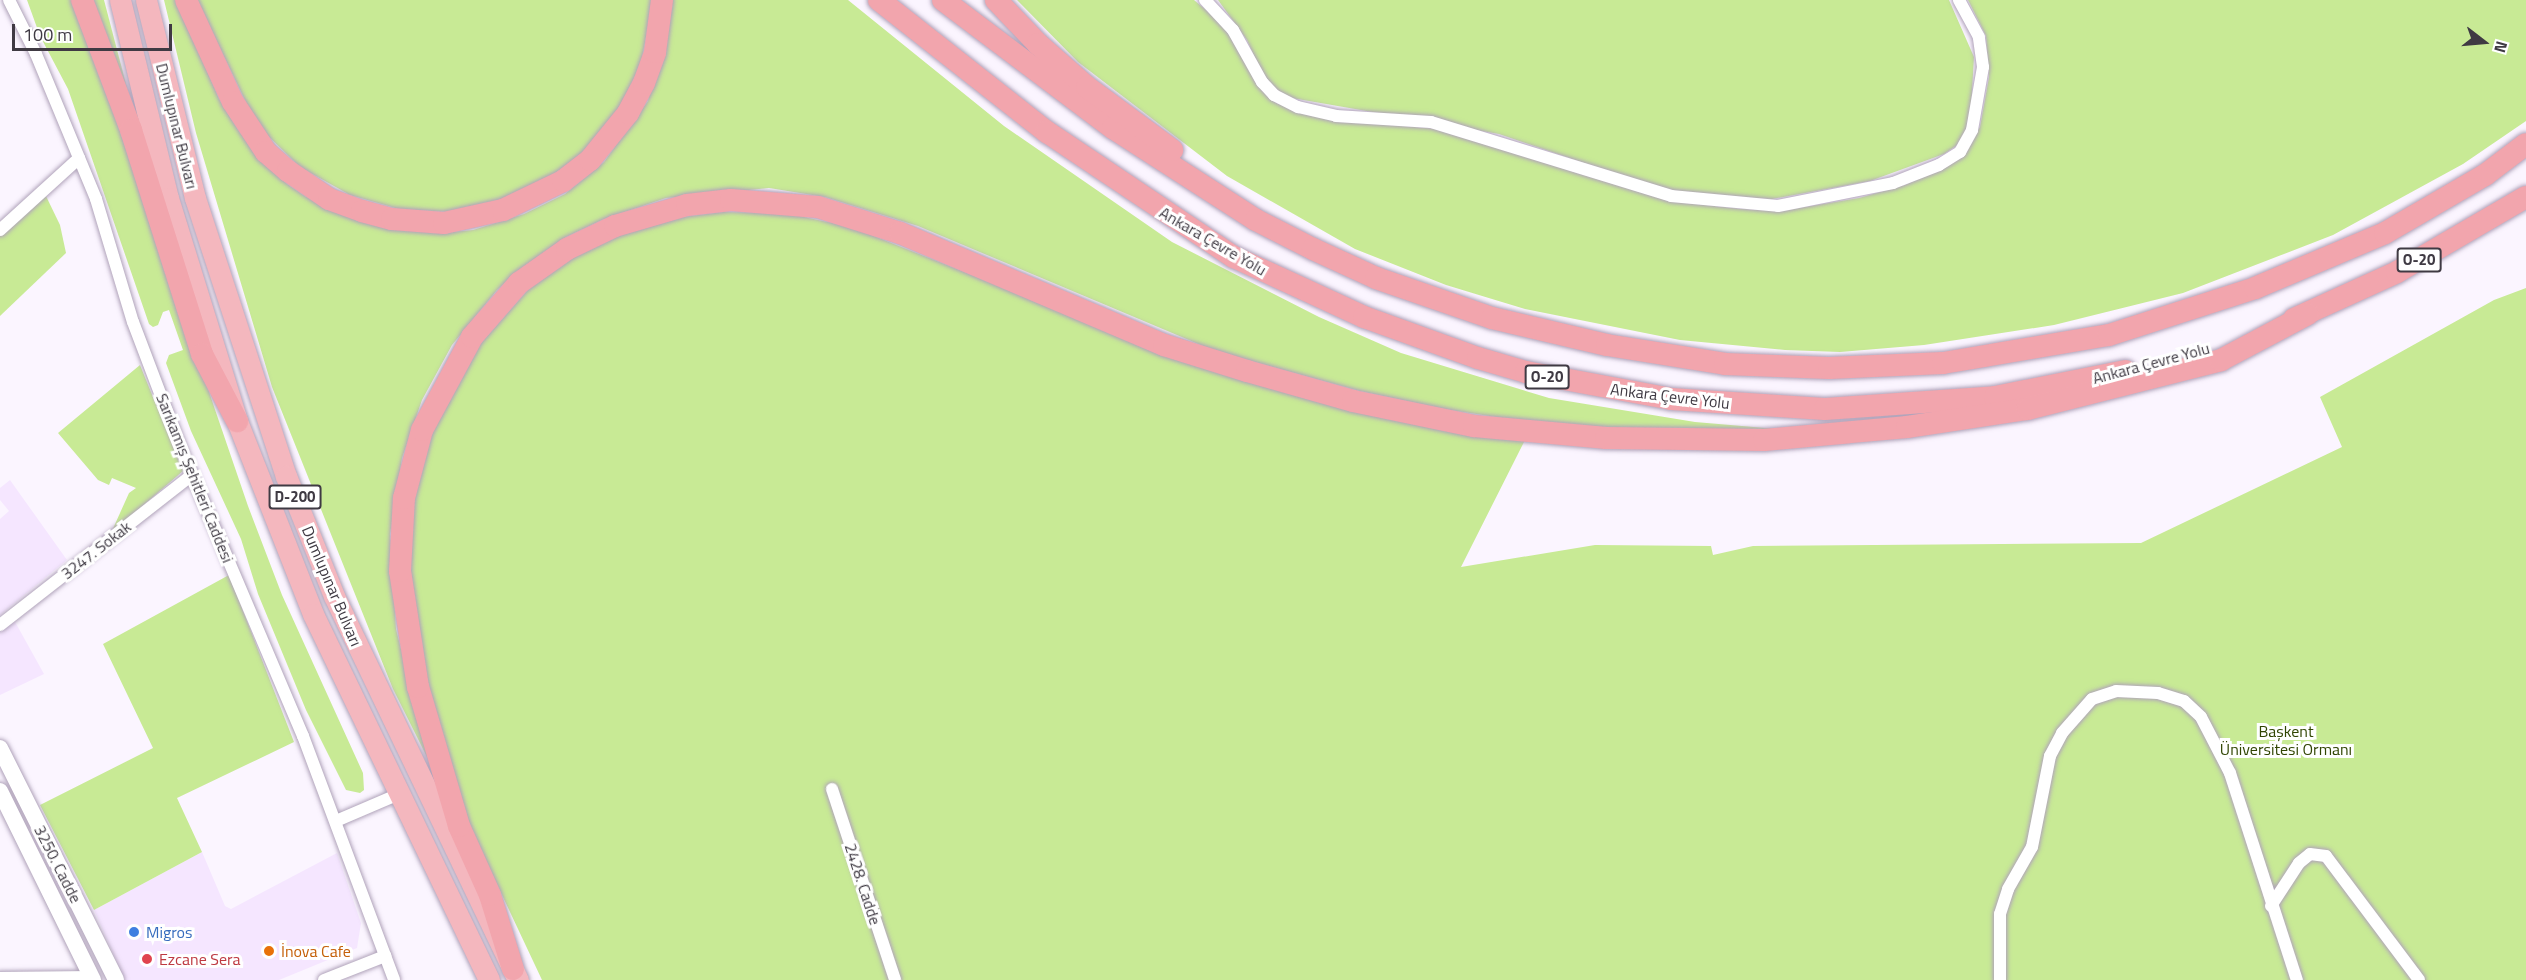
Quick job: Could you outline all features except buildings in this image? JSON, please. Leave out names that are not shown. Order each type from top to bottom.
[{"type":"highway","points":[[82,0],[131,130],[202,354],[237,421]]},
{"type":"highway","name":"Dumlupınar Bulvarı","points":[[120,0],[171,208],[237,421],[313,614],[397,795],[489,980]]},
{"type":"highway","name":"Dumlupınar Bulvarı","points":[[146,0],[195,198],[286,476],[334,596],[515,975]]},
{"type":"highway","points":[[186,0],[233,102],[266,152],[288,171],[329,199],[392,219],[444,223],[503,210],[563,182],[590,160],[628,113],[644,83],[655,52],[662,0]]},
{"type":"highway","name":"Ankara Çevre Yolu","points":[[879,0],[1047,132],[1234,257],[1364,317],[1526,372],[1671,399],[1825,409],[1942,403],[2117,374],[2196,353],[2308,314],[2397,272],[2526,197]]},
{"type":"highway","name":"O-20","points":[[943,0],[1072,100],[1202,187],[1256,220],[1376,278],[1502,321],[1677,358],[1810,368],[1943,363],[2109,335],[2255,288],[2385,233],[2475,181],[2526,144]]},
{"type":"highway","points":[[996,0],[1055,60],[1159,141],[1376,278]]},
{"type":"highway","points":[[515,975],[490,895],[459,826],[418,687],[400,571],[404,498],[422,430],[472,337],[519,283],[567,249],[615,226],[687,205],[731,200],[818,207],[900,233],[1164,345],[1247,371],[1353,401],[1474,426],[1606,438],[1764,440],[1907,427],[2028,410],[2221,360],[2308,314]]},
{"type":"street","name":"Sarıkamış Şehitleri Caddesi","points":[[9,0],[36,54],[96,199],[133,322],[192,475],[336,821],[394,980]]},
{"type":"street","points":[[1205,0],[1233,30],[1262,82],[1274,95],[1298,107],[1336,116],[1431,122],[1671,196],[1778,206],[1893,183],[1939,165],[1960,152],[1972,130],[1983,67],[1979,37],[1959,0]]},
{"type":"street","points":[[0,230],[79,158]]},
{"type":"street","name":"3247. Sokak","points":[[0,625],[192,475]]},
{"type":"street","points":[[2001,980],[2000,914],[2008,889],[2032,847],[2050,756],[2062,733],[2092,699],[2116,691],[2158,693],[2184,701],[2201,717],[2230,773],[2271,906],[2297,980]]},
{"type":"street","name":"3250. Cadde","points":[[0,748],[116,980]]},
{"type":"street","name":"2428. Cadde","points":[[832,789],[895,980]]},
{"type":"street","name":"3250. Cadde","points":[[0,791],[92,978]]},
{"type":"street","points":[[336,821],[397,795]]},
{"type":"street","points":[[2271,906],[2299,864],[2310,854],[2326,856],[2419,980]]},
{"type":"street","points":[[324,980],[385,956]]},
{"type":"street","points":[[0,978],[92,978]]},
{"type":"shaded area","points":[[10,480],[67,560],[0,615],[0,519],[9,511],[0,500],[0,488]]},
{"type":"shaded area","points":[[14,620],[44,674],[0,695],[0,631]]},
{"type":"shaded area","points":[[202,852],[225,906],[231,909],[337,853],[361,923],[357,948],[279,980],[125,980],[94,910]]},
{"type":"green space","points":[[27,0],[75,0],[248,506],[282,595],[363,773],[364,790],[360,793],[346,790],[306,710],[258,594],[241,539],[191,431],[166,363],[169,355],[183,350],[169,310],[163,312],[158,325],[153,327],[149,324],[68,89],[40,36]]},
{"type":"green space","points":[[91,0],[104,0],[127,88],[125,92]]},
{"type":"green space","points":[[164,0],[177,0],[219,99],[240,133],[287,184],[306,197],[441,233],[473,230],[524,214],[565,194],[604,162],[648,101],[670,0],[848,0],[1004,126],[1172,242],[1319,317],[1401,353],[1549,398],[1695,422],[1790,430],[1642,431],[1509,419],[1444,409],[1360,391],[1215,351],[918,226],[825,197],[769,188],[666,198],[604,219],[566,237],[519,270],[497,290],[452,345],[422,400],[402,458],[390,534],[396,629],[428,759],[393,689],[272,387],[196,133]]},
{"type":"green space","points":[[197,0],[653,0],[641,63],[618,112],[581,156],[520,196],[451,212],[399,209],[350,195],[300,167],[257,125]]},
{"type":"green space","points":[[1017,0],[1194,0],[1231,31],[1255,81],[1276,103],[1328,119],[1436,129],[1669,201],[1741,209],[1781,211],[1859,198],[1905,185],[1961,158],[1980,127],[1989,77],[1986,36],[1968,0],[2526,0],[2526,121],[2463,164],[2333,235],[2183,293],[2054,325],[1924,345],[1840,352],[1785,350],[1680,340],[1525,309],[1446,285],[1355,249],[1227,176],[1078,62]]},
{"type":"green space","points":[[1218,0],[1949,0],[1974,57],[1971,109],[1963,141],[1944,154],[1870,181],[1772,199],[1678,195],[1499,134],[1286,97],[1265,80],[1247,40]]},
{"type":"green space","points":[[45,194],[60,225],[66,253],[0,316],[0,235]]},
{"type":"green space","name":"Başkent Üniversitesi Ormanı","points":[[723,212],[785,213],[851,227],[1030,298],[1525,440],[1461,567],[1595,545],[1711,546],[1713,555],[1753,546],[2141,543],[2342,447],[2320,397],[2494,300],[2526,288],[2526,980],[542,980],[456,797],[431,715],[412,611],[409,525],[424,448],[475,350],[535,282],[579,253],[626,232],[675,218]]},
{"type":"green space","points":[[140,365],[183,471],[111,533],[129,493],[136,488],[112,478],[109,485],[98,480],[58,433]]},
{"type":"green space","points":[[229,575],[294,742],[177,798],[202,852],[94,910],[40,805],[153,748],[103,644]]},
{"type":"place","name":"Migros","points":[[134,932]]},
{"type":"place","name":"İnova Cafe","points":[[269,951]]},
{"type":"place","name":"Ezcane Sera","points":[[147,959]]}]
